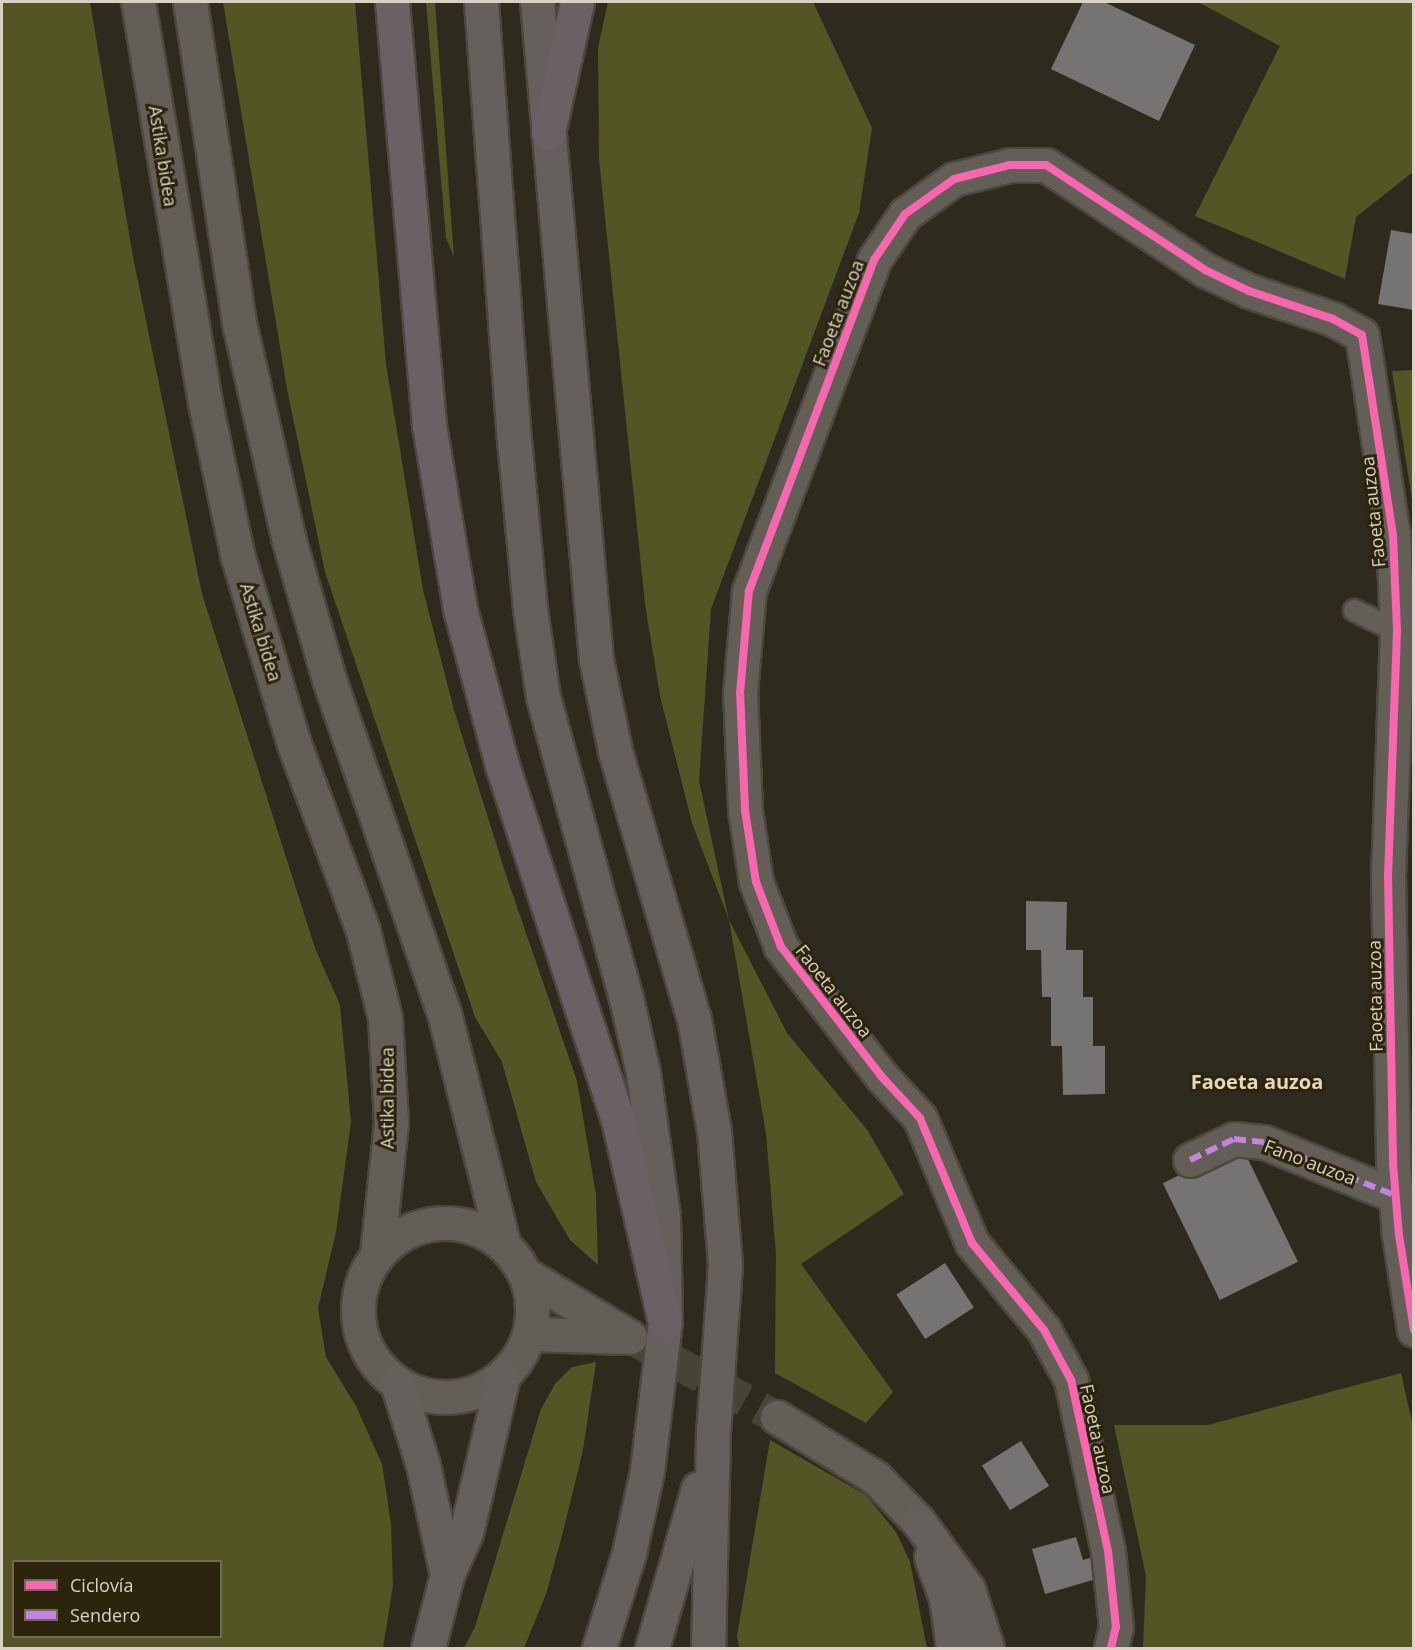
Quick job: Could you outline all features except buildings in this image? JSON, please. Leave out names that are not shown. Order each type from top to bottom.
[{"type":"highway","points":[[392,2],[429,425],[460,609],[492,731],[618,1119],[665,1322]]},
{"type":"highway","points":[[548,133],[577,2]]},
{"type":"main road","points":[[481,2],[496,234],[531,620],[548,719],[626,998],[643,1072],[663,1217],[665,1322],[648,1471],[629,1553],[599,1648]]},
{"type":"main road","points":[[537,2],[596,659],[615,751],[694,1019],[714,1131],[725,1266],[713,1432],[706,1643]]},
{"type":"main road","points":[[428,1648],[447,1575],[466,1533],[503,1376]]},
{"type":"main road","points":[[397,1383],[423,1465],[447,1575]]},
{"type":"main road","points":[[652,1648],[713,1432]]},
{"type":"main road","points":[[918,1521],[946,1598],[953,1648]]},
{"type":"main road","points":[[918,1521],[968,1589],[987,1648]]},
{"type":"street","name":"Astika bidea","points":[[138,2],[205,403],[237,554],[294,744],[363,931],[385,1018],[391,1123],[377,1254]]},
{"type":"street","points":[[190,2],[240,327],[288,537],[329,679],[444,1013],[503,1243],[526,1275],[533,1305],[530,1334],[520,1357],[503,1376],[480,1390],[453,1397],[426,1395],[397,1383],[379,1368],[364,1345],[358,1319],[359,1292],[377,1254],[407,1230],[431,1223],[457,1222],[481,1230],[503,1243]]},
{"type":"street","name":"Faoeta auzoa","points":[[1112,1648],[1116,1627],[1108,1551],[1071,1380],[1044,1330],[972,1243],[920,1118],[882,1077],[781,947],[756,882],[745,810],[740,693],[749,591],[874,260],[905,214],[954,179],[1010,165],[1046,165],[1205,270],[1249,291],[1332,319],[1362,336],[1393,535],[1397,631],[1388,874],[1396,1196],[1413,1330]]},
{"type":"street","name":"Fano auzoa","points":[[1190,1160],[1234,1139],[1264,1142],[1396,1196]]},
{"type":"street","points":[[526,1275],[630,1337],[530,1334]]},
{"type":"street","points":[[777,1417],[876,1478],[918,1521]]},
{"type":"lane","points":[[1354,610],[1397,631]]},
{"type":"green space","points":[[2,2],[90,2],[133,257],[202,594],[315,948],[340,1005],[351,1122],[336,1232],[318,1308],[326,1357],[356,1406],[382,1464],[391,1524],[393,1585],[383,1648],[2,1648]]},
{"type":"green space","points":[[223,2],[355,2],[386,364],[423,590],[454,710],[506,875],[577,1081],[596,1195],[598,1265],[570,1240],[536,1182],[502,1062],[475,1017],[325,572],[287,389]]},
{"type":"green space","points":[[426,2],[435,2],[454,257],[446,238]]},
{"type":"green space","points":[[608,2],[813,2],[872,128],[859,213],[711,609],[699,781],[729,920],[692,823],[660,696],[645,604],[599,159],[598,48]]},
{"type":"green space","points":[[1198,2],[1413,2],[1413,172],[1356,217],[1345,279],[1195,216],[1280,46]]},
{"type":"green space","points":[[1414,370],[1413,506],[1392,371]]},
{"type":"green space","points":[[729,920],[787,1033],[868,1131],[904,1194],[801,1264],[893,1392],[866,1423],[775,1373],[776,1255],[766,1133]]},
{"type":"green space","points":[[596,1362],[583,1450],[563,1532],[546,1594],[524,1648],[464,1648],[475,1627],[541,1409],[555,1384],[572,1367]]},
{"type":"green space","points":[[1401,1373],[1413,1427],[1413,1648],[1143,1648],[1146,1576],[1114,1425],[1208,1425]]},
{"type":"green space","points":[[770,1440],[866,1495],[896,1532],[910,1562],[927,1648],[739,1648],[737,1636]]},
{"type":"tunnel","points":[[630,1337],[777,1417]]},
{"type":"marked path","points":[[1190,1160],[1234,1139],[1264,1142],[1396,1196]]},
{"type":"cycle path","points":[[1111,1648],[1116,1627],[1108,1551],[1071,1380],[1044,1330],[972,1243],[920,1118],[882,1077],[781,947],[756,882],[745,810],[740,693],[749,591],[874,260],[905,214],[954,179],[1010,165],[1046,165],[1205,270],[1249,291],[1333,319],[1362,335],[1393,535],[1397,631],[1388,874],[1393,1164],[1399,1235],[1414,1330]]},
{"type":"district","name":"Faoeta auzoa","points":[[1257,1081]]}]
